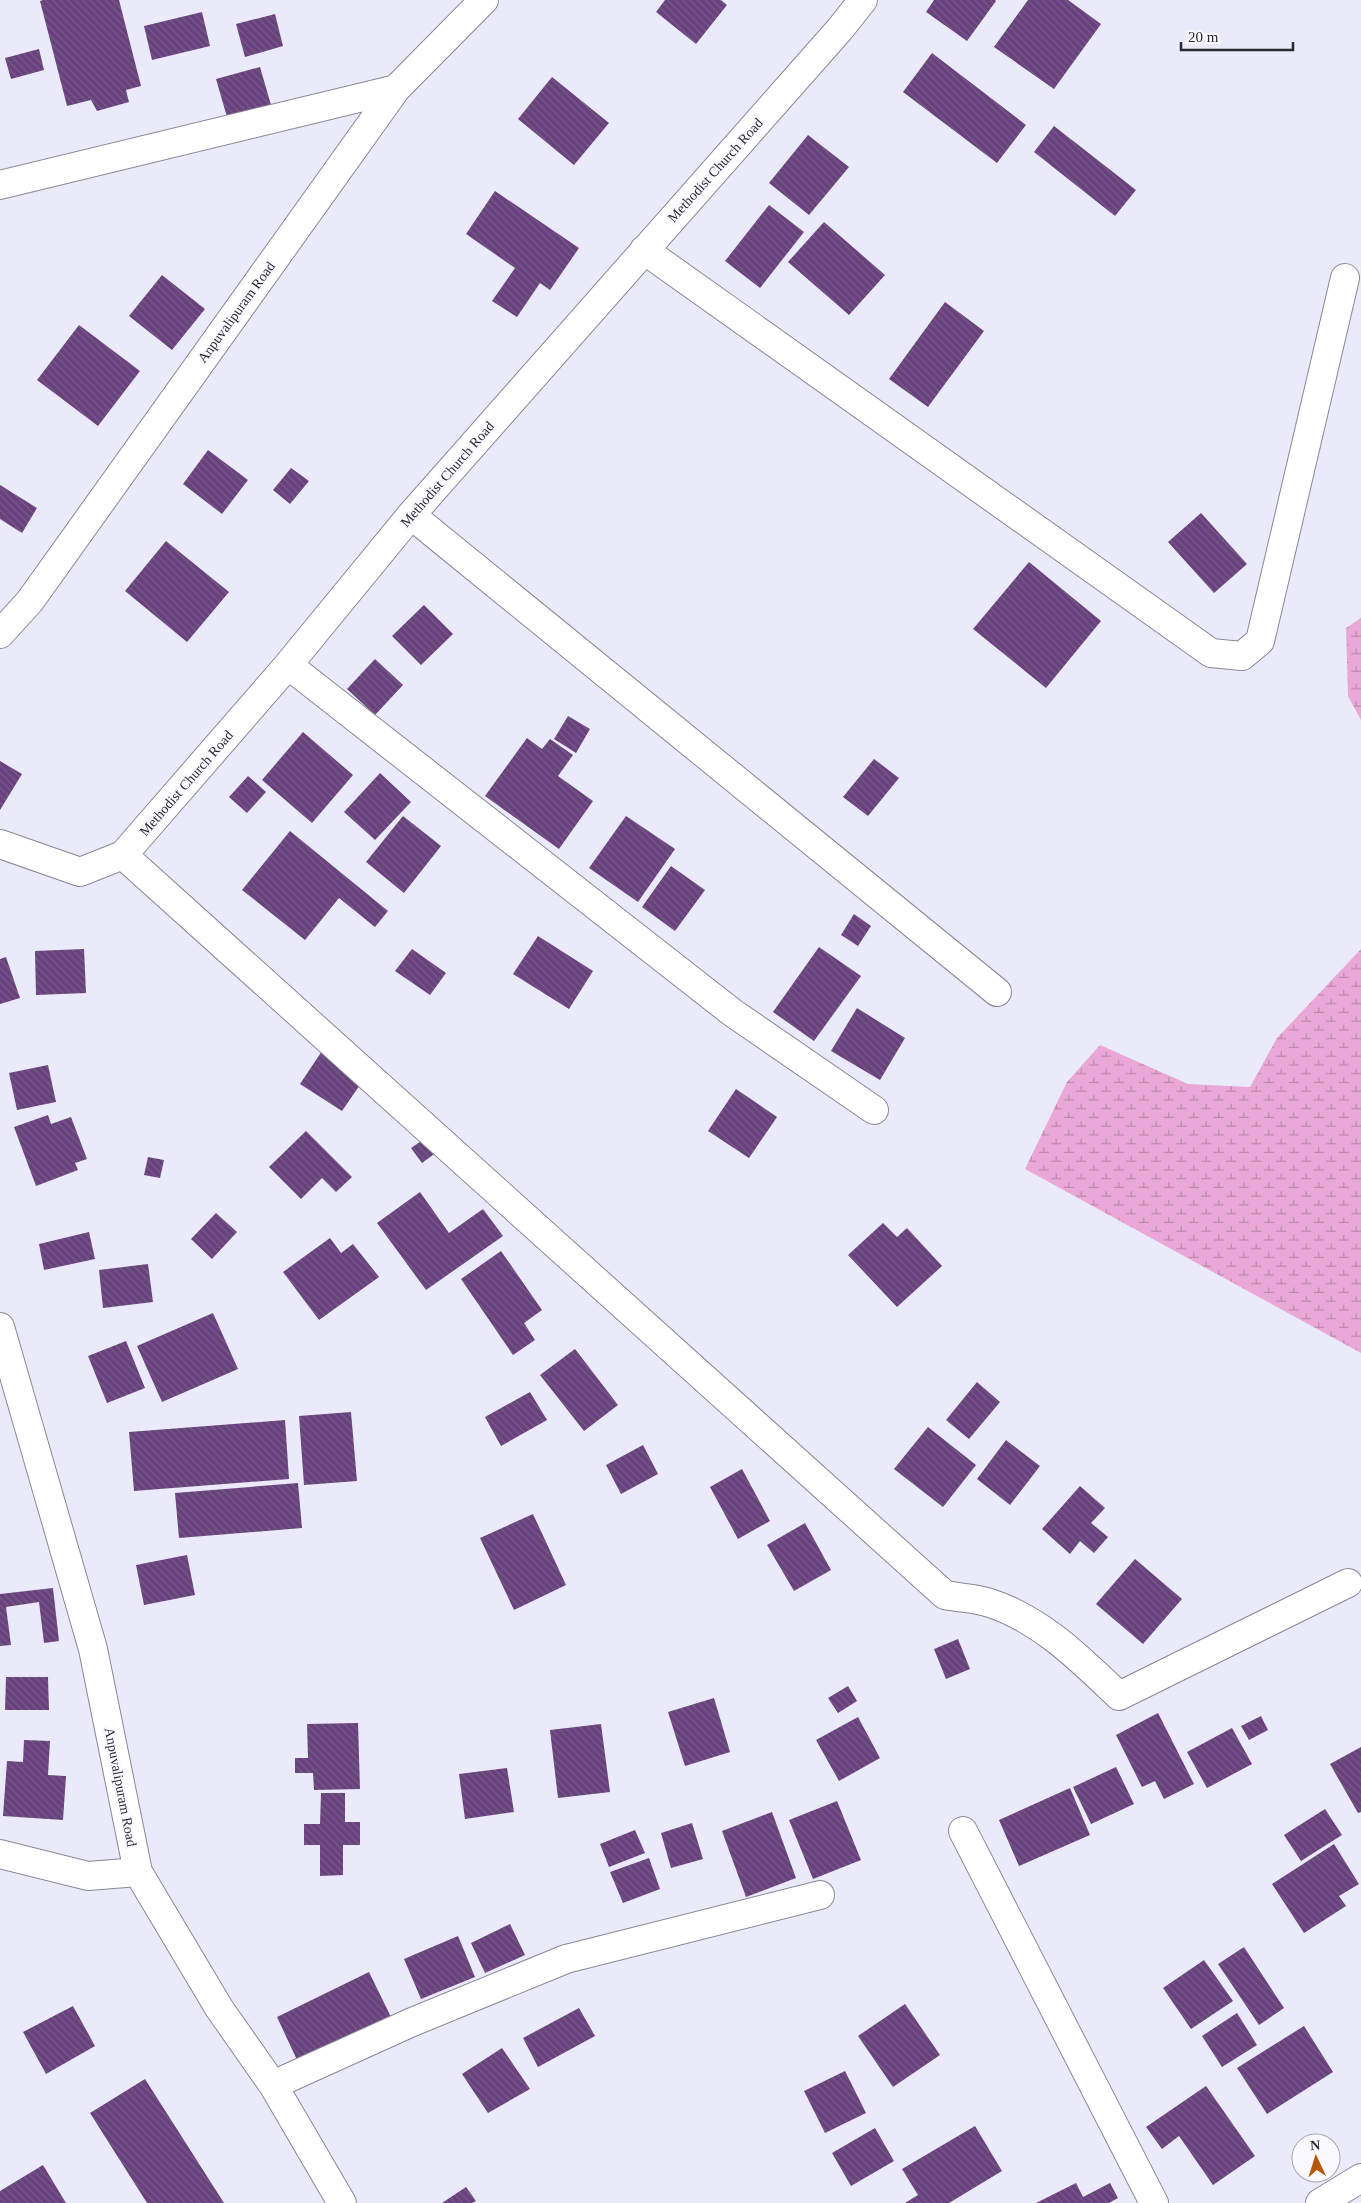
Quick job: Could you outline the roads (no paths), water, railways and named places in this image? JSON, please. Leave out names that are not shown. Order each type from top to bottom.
[{"type":"street","name":"Anpuvalipuram Road","points":[[0,634],[30,601],[396,89],[484,0]]},
{"type":"street","name":"Methodist Church Road","points":[[0,844],[80,872],[123,855],[288,665],[411,515],[840,29],[863,0]]},
{"type":"street","points":[[0,185],[396,89]]},
{"type":"street","points":[[644,250],[1210,653],[1242,656],[1260,641],[1345,278]]},
{"type":"street","points":[[411,515],[997,992]]},
{"type":"street","points":[[288,665],[733,1013],[874,1110]]},
{"type":"street","points":[[123,855],[945,1595],[990,1603],[1029,1621],[1072,1651],[1119,1696],[1348,1583]]},
{"type":"street","name":"Anpuvalipuram Road","points":[[0,1327],[93,1649],[138,1872],[220,2008],[273,2085],[342,2203]]},
{"type":"street","points":[[963,1831],[1154,2203]]},
{"type":"street","points":[[0,1854],[88,1876],[138,1872]]},
{"type":"street","points":[[273,2085],[410,2023],[566,1958],[820,1894]]},
{"type":"street","points":[[1320,2203],[1361,2178]]}]
